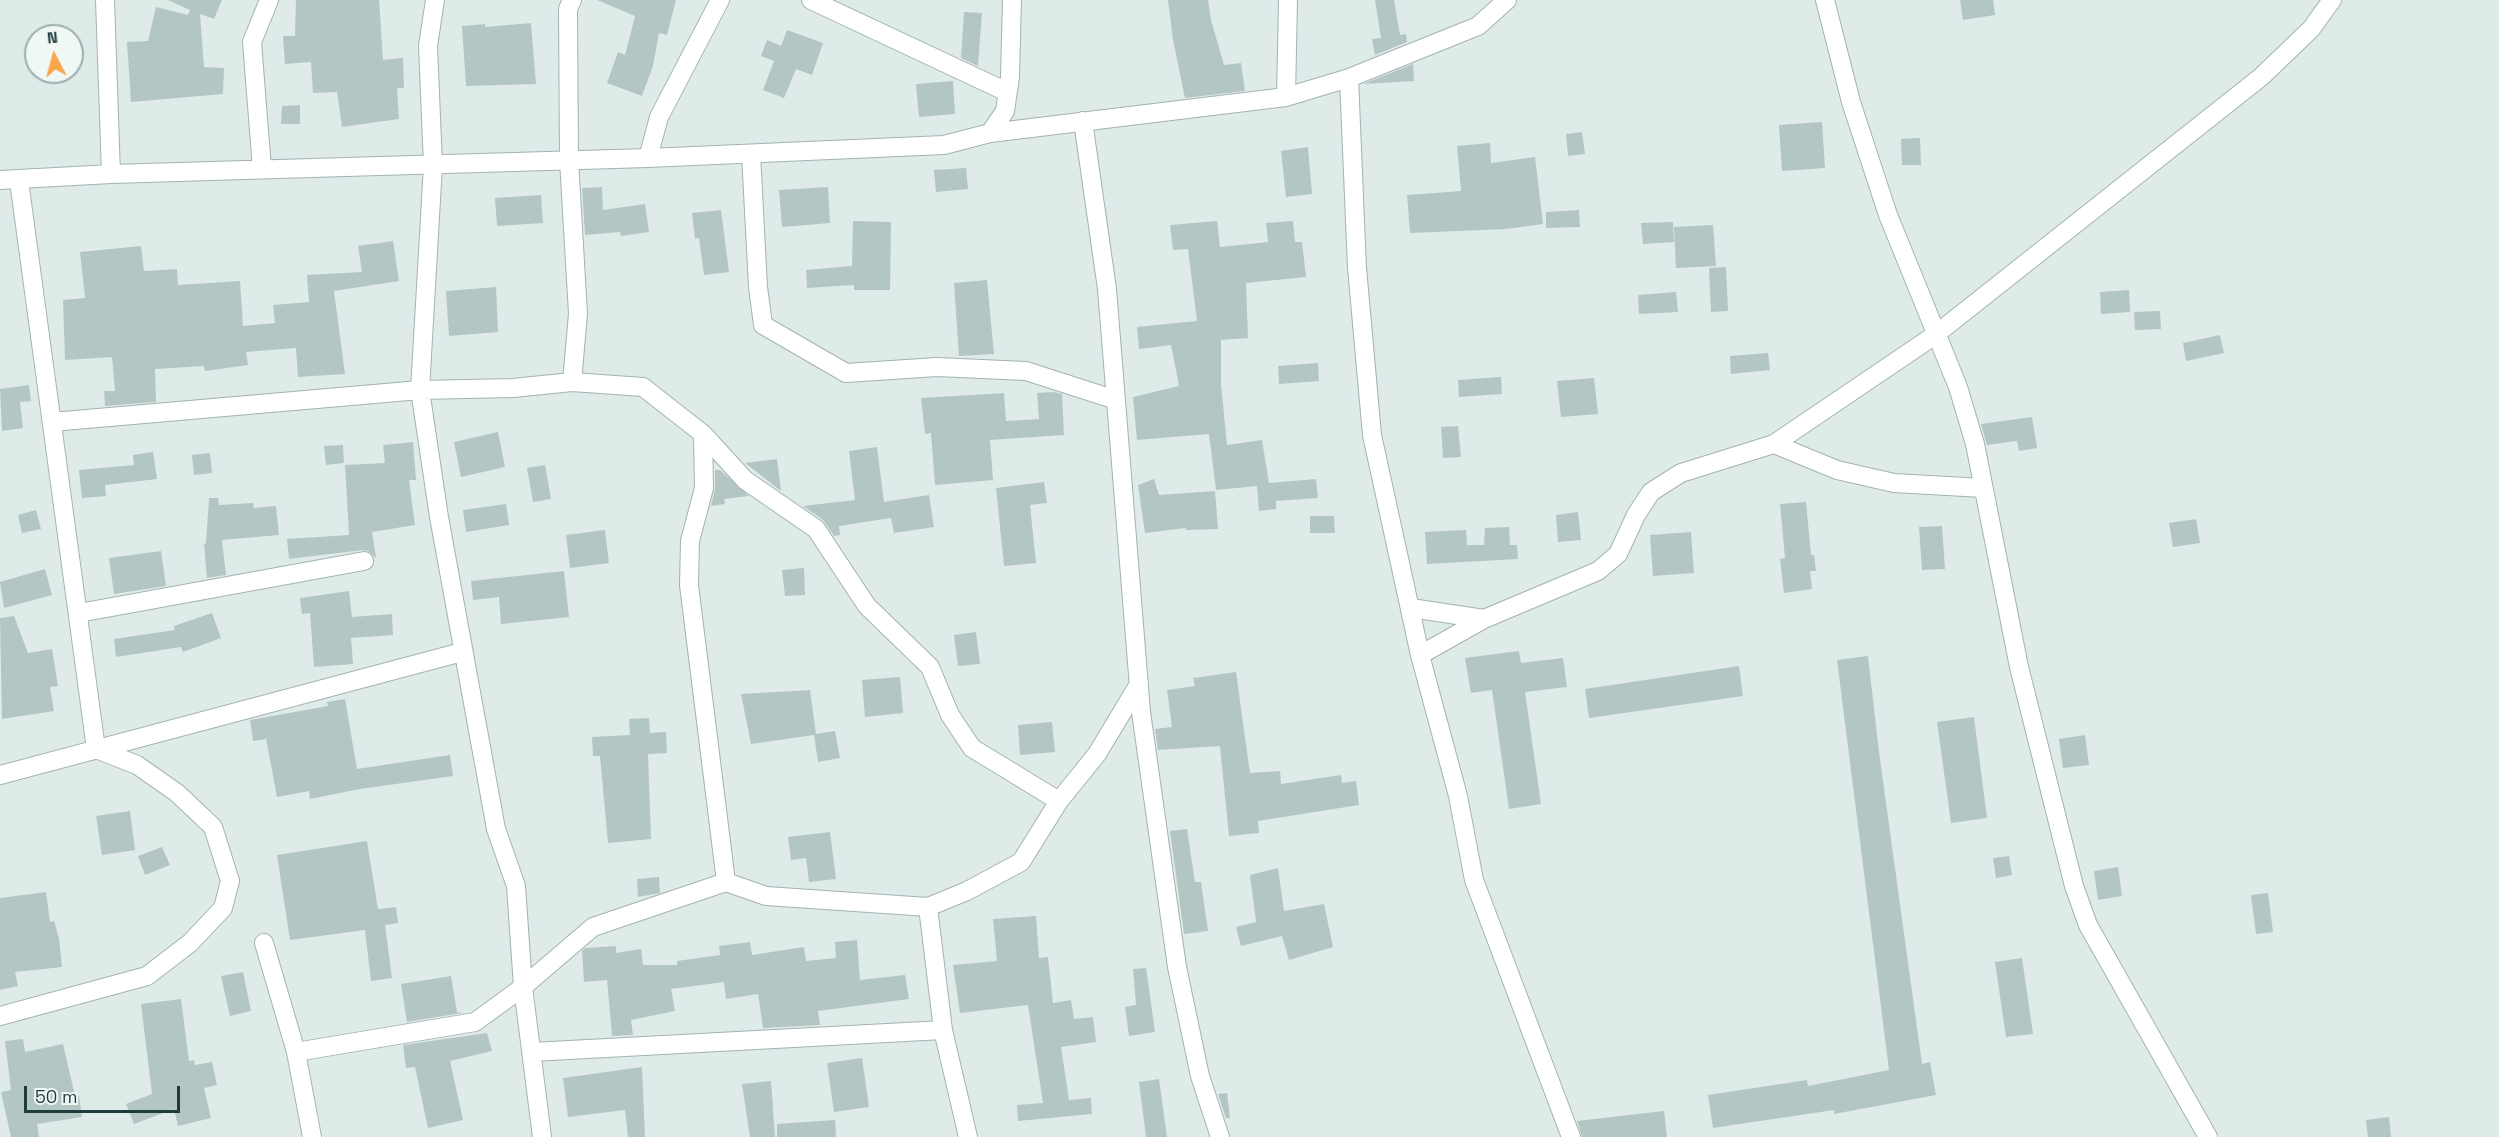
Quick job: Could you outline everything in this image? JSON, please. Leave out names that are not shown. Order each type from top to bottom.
[{"type":"street","points":[[262,169],[252,42],[270,0]]},
{"type":"street","points":[[435,0],[428,46],[433,165],[420,390],[462,652],[496,829],[516,886],[523,987],[542,1137]]},
{"type":"street","points":[[572,0],[568,9],[569,160],[578,314],[572,382]]},
{"type":"street","points":[[648,158],[659,117],[720,0]]},
{"type":"street","points":[[811,0],[1007,92]]},
{"type":"street","points":[[990,133],[1005,111],[1012,0]]},
{"type":"street","points":[[1286,97],[1288,0]]},
{"type":"street","points":[[0,180],[19,181],[111,174],[648,158],[944,145],[990,133],[1286,97],[1349,78],[1479,26],[1507,0]]},
{"type":"street","points":[[1825,0],[1851,102],[1888,215],[1958,387],[1975,444],[2019,667],[2074,886],[2088,924],[2195,1129],[2208,1137]]},
{"type":"street","points":[[1420,655],[1484,619],[1598,571],[1618,554],[1636,515],[1652,492],[1681,473],[1774,444],[1935,334],[2261,77],[2311,29],[2332,0]]},
{"type":"street","points":[[106,2],[111,174]]},
{"type":"street","points":[[1349,78],[1357,268],[1372,435],[1420,655],[1458,796],[1474,880],[1571,1137]]},
{"type":"street","points":[[1083,121],[1103,257],[1139,684],[1177,967],[1200,1076],[1220,1137]]},
{"type":"street","points":[[751,154],[758,287],[763,325],[846,373],[938,367],[1026,371],[1116,400]]},
{"type":"street","points":[[19,181],[96,749]]},
{"type":"street","points":[[52,422],[420,390],[513,388],[572,382],[643,387],[703,434],[745,480],[816,529],[867,606],[930,667],[950,715],[972,748],[1059,801]]},
{"type":"street","points":[[703,434],[704,488],[690,541],[689,585],[726,882]]},
{"type":"street","points":[[1774,444],[1838,470],[1894,483],[1983,488]]},
{"type":"street","points":[[78,613],[364,561]]},
{"type":"street","points":[[1411,608],[1484,619]]},
{"type":"street","points":[[0,775],[462,652]]},
{"type":"street","points":[[296,1052],[475,1022],[523,987],[592,927],[726,882],[766,896],[928,907],[967,891],[1021,862],[1059,801],[1097,754],[1139,684]]},
{"type":"street","points":[[0,1017],[147,976],[190,943],[223,908],[230,881],[213,827],[177,793],[137,765],[96,749]]},
{"type":"street","points":[[928,907],[943,1030],[968,1137]]},
{"type":"street","points":[[264,943],[296,1052],[312,1137]]},
{"type":"street","points":[[532,1052],[943,1030]]},
{"type":"building","points":[[168,0],[222,0],[214,19],[200,14],[204,67],[224,68],[223,94],[131,102],[127,42],[148,41],[156,7],[188,15],[190,10]]},
{"type":"building","points":[[296,0],[379,0],[383,60],[403,58],[404,88],[397,88],[399,119],[342,127],[337,92],[313,93],[311,62],[285,64],[283,36],[295,36]]},
{"type":"building","points":[[597,0],[676,0],[667,35],[659,33],[653,66],[642,96],[607,83],[618,52],[625,55],[635,16]]},
{"type":"building","points":[[1168,0],[1208,0],[1211,20],[1224,65],[1241,63],[1245,91],[1185,98],[1173,40]]},
{"type":"building","points":[[1375,0],[1394,0],[1400,35],[1406,34],[1407,42],[1375,55],[1372,39],[1381,38]]},
{"type":"building","points":[[1960,0],[1993,0],[1995,15],[1963,20]]},
{"type":"building","points":[[964,12],[982,13],[978,66],[961,58]]},
{"type":"building","points":[[531,23],[536,84],[466,86],[462,26],[485,24],[485,27]]},
{"type":"building","points":[[787,30],[823,43],[812,75],[796,69],[784,98],[763,90],[774,61],[761,56],[767,40],[781,46]]},
{"type":"building","points":[[1413,64],[1414,81],[1363,84]]},
{"type":"building","points":[[953,81],[955,114],[919,117],[916,84]]},
{"type":"building","points":[[300,105],[300,124],[281,124],[282,106]]},
{"type":"building","points":[[1822,122],[1825,168],[1782,171],[1779,125]]},
{"type":"building","points":[[1582,132],[1585,154],[1568,156],[1566,134]]},
{"type":"building","points":[[1920,138],[1921,165],[1902,165],[1901,139]]},
{"type":"building","points":[[1490,143],[1491,163],[1535,157],[1543,224],[1506,229],[1410,233],[1407,195],[1461,191],[1457,146]]},
{"type":"building","points":[[1308,147],[1312,194],[1286,197],[1281,151]]},
{"type":"building","points":[[966,168],[968,189],[936,192],[934,170]]},
{"type":"building","points":[[602,187],[603,210],[645,204],[649,232],[621,236],[620,232],[585,235],[582,188]]},
{"type":"building","points":[[828,187],[830,223],[782,227],[779,190]]},
{"type":"building","points":[[541,195],[543,223],[497,226],[495,198]]},
{"type":"building","points":[[721,210],[729,272],[704,275],[699,238],[695,239],[692,213]]},
{"type":"building","points":[[1579,210],[1580,227],[1546,228],[1546,212]]},
{"type":"building","points":[[853,221],[891,222],[890,290],[854,290],[854,285],[807,288],[806,270],[852,266]]},
{"type":"building","points":[[1217,221],[1220,247],[1268,242],[1266,223],[1293,221],[1295,242],[1302,242],[1306,277],[1246,283],[1248,338],[1221,340],[1221,384],[1227,445],[1262,440],[1269,483],[1316,479],[1318,498],[1276,501],[1276,509],[1259,511],[1257,486],[1216,490],[1209,434],[1137,440],[1133,397],[1179,386],[1171,345],[1139,349],[1137,327],[1197,321],[1188,249],[1173,250],[1170,225]]},
{"type":"building","points":[[1673,222],[1674,242],[1643,244],[1641,223]]},
{"type":"building","points":[[1713,225],[1716,266],[1676,268],[1674,227]]},
{"type":"building","points":[[393,241],[399,281],[334,291],[345,374],[298,377],[296,348],[246,352],[248,365],[205,371],[204,366],[155,369],[156,402],[105,406],[104,391],[115,391],[112,357],[65,360],[63,300],[85,298],[80,252],[141,246],[144,271],[177,269],[178,285],[240,281],[243,326],[275,323],[273,305],[309,302],[307,275],[362,272],[358,246]]},
{"type":"building","points":[[1726,267],[1728,311],[1711,312],[1709,268]]},
{"type":"building","points":[[987,280],[994,354],[959,356],[954,283]]},
{"type":"building","points":[[496,287],[498,332],[449,336],[446,291]]},
{"type":"building","points":[[2129,290],[2130,312],[2101,314],[2100,292]]},
{"type":"building","points":[[1676,292],[1678,312],[1639,314],[1638,295]]},
{"type":"building","points":[[2160,311],[2161,329],[2135,330],[2134,312]]},
{"type":"building","points":[[2220,335],[2224,353],[2186,361],[2183,343]]},
{"type":"building","points":[[1768,353],[1770,370],[1731,374],[1730,356]]},
{"type":"building","points":[[1318,363],[1319,381],[1279,384],[1278,366]]},
{"type":"building","points":[[1501,377],[1502,394],[1459,397],[1458,380]]},
{"type":"building","points":[[1594,378],[1598,414],[1561,417],[1557,381]]},
{"type":"building","points":[[29,385],[31,401],[20,402],[23,428],[2,431],[0,389]]},
{"type":"building","points":[[1004,393],[1006,421],[1039,419],[1037,393],[1062,394],[1064,435],[990,440],[993,480],[935,485],[931,433],[925,434],[921,398]]},
{"type":"building","points":[[2032,417],[2037,448],[2019,451],[2017,441],[1987,445],[1981,424]]},
{"type":"building","points":[[1458,426],[1461,457],[1443,458],[1441,427]]},
{"type":"building","points":[[498,432],[505,467],[461,477],[454,442]]},
{"type":"building","points":[[413,442],[416,480],[409,480],[415,525],[372,532],[376,558],[363,550],[289,559],[287,539],[349,535],[345,465],[385,463],[383,445]]},
{"type":"building","points":[[343,445],[344,463],[326,465],[324,446]]},
{"type":"building","points":[[877,447],[884,502],[929,495],[934,527],[894,533],[891,518],[839,526],[840,535],[834,536],[823,520],[803,506],[855,500],[849,451]]},
{"type":"building","points":[[153,452],[157,479],[105,485],[106,496],[82,498],[79,470],[134,465],[133,455]]},
{"type":"building","points":[[210,453],[212,473],[194,475],[192,455]]},
{"type":"building","points":[[777,459],[781,491],[745,463]]},
{"type":"building","points":[[545,465],[551,499],[533,502],[527,468]]},
{"type":"building","points":[[715,470],[720,470],[749,496],[724,499],[725,504],[711,506],[715,488]]},
{"type":"building","points":[[1154,479],[1159,495],[1215,491],[1218,529],[1186,530],[1186,528],[1145,533],[1138,485]]},
{"type":"building","points":[[1044,482],[1047,503],[1030,505],[1036,563],[1004,566],[996,488]]},
{"type":"building","points":[[209,498],[218,498],[219,505],[253,503],[254,508],[276,506],[279,535],[222,540],[226,575],[207,578],[204,544],[206,543]]},
{"type":"building","points":[[1806,502],[1811,555],[1814,555],[1816,571],[1810,571],[1812,589],[1784,593],[1780,559],[1785,558],[1780,504]]},
{"type":"building","points":[[506,504],[509,525],[466,532],[463,510]]},
{"type":"building","points":[[36,510],[41,529],[22,533],[18,515]]},
{"type":"building","points":[[1578,512],[1581,540],[1558,542],[1556,515]]},
{"type":"building","points":[[1310,516],[1334,516],[1335,533],[1310,533]]},
{"type":"building","points":[[2196,519],[2200,543],[2173,547],[2169,523]]},
{"type":"building","points":[[1942,526],[1945,569],[1922,570],[1919,527]]},
{"type":"building","points":[[1509,527],[1510,545],[1517,545],[1518,559],[1427,564],[1425,532],[1466,530],[1467,545],[1484,545],[1485,528]]},
{"type":"building","points":[[605,530],[609,563],[570,568],[566,535]]},
{"type":"building","points":[[1691,532],[1694,573],[1653,576],[1650,535]]},
{"type":"building","points":[[161,551],[166,586],[114,594],[109,558]]},
{"type":"building","points":[[804,568],[805,595],[785,596],[782,570]]},
{"type":"building","points":[[45,569],[52,595],[4,608],[0,582]]},
{"type":"building","points":[[564,571],[569,617],[501,624],[499,597],[473,600],[471,581]]},
{"type":"building","points":[[349,591],[352,617],[392,614],[393,635],[351,638],[353,664],[314,667],[310,613],[302,614],[300,598]]},
{"type":"building","points":[[212,613],[221,638],[183,652],[181,647],[116,657],[114,639],[175,630],[174,626]]},
{"type":"building","points":[[14,616],[28,653],[52,649],[58,686],[50,687],[54,711],[2,719],[0,618]]},
{"type":"building","points":[[976,632],[980,664],[958,666],[954,635]]},
{"type":"building","points":[[1519,651],[1521,663],[1563,658],[1567,687],[1525,692],[1541,804],[1509,809],[1492,690],[1471,693],[1465,658]]},
{"type":"building","points":[[1868,656],[1922,1064],[1930,1062],[1936,1095],[1834,1114],[1834,1110],[1713,1128],[1708,1095],[1807,1080],[1808,1086],[1889,1070],[1837,660]]},
{"type":"building","points":[[1739,666],[1743,696],[1589,718],[1585,689]]},
{"type":"building","points":[[1236,672],[1250,773],[1280,771],[1281,784],[1341,775],[1342,783],[1356,781],[1359,805],[1258,821],[1259,833],[1229,836],[1220,746],[1158,750],[1155,729],[1172,727],[1167,690],[1195,686],[1193,678]]},
{"type":"building","points":[[900,677],[903,713],[865,717],[862,680]]},
{"type":"building","points":[[810,690],[816,734],[835,731],[840,758],[818,762],[814,735],[751,744],[741,694]]},
{"type":"building","points":[[345,699],[357,769],[450,755],[453,776],[360,789],[310,799],[309,791],[277,797],[266,739],[253,741],[250,720],[328,706],[327,702]]},
{"type":"building","points":[[1974,717],[1987,818],[1951,823],[1937,722]]},
{"type":"building","points":[[649,718],[650,733],[666,732],[667,753],[648,754],[651,839],[608,843],[600,756],[593,756],[592,737],[630,735],[629,719]]},
{"type":"building","points":[[1052,722],[1055,752],[1020,755],[1018,725]]},
{"type":"building","points":[[2085,735],[2089,765],[2063,768],[2059,739]]},
{"type":"building","points":[[130,811],[135,850],[102,855],[96,816]]},
{"type":"building","points":[[1187,829],[1195,882],[1201,882],[1208,931],[1184,934],[1170,831]]},
{"type":"building","points":[[830,832],[836,879],[809,882],[806,858],[791,860],[788,837]]},
{"type":"building","points":[[367,841],[378,909],[396,907],[398,923],[385,925],[392,978],[371,981],[365,930],[290,940],[277,855]]},
{"type":"building","points":[[162,847],[170,865],[145,875],[138,856]]},
{"type":"building","points":[[2009,856],[2012,875],[1996,878],[1993,858]]},
{"type":"building","points":[[2118,867],[2122,896],[2098,900],[2094,871]]},
{"type":"building","points":[[1278,868],[1284,911],[1324,904],[1333,947],[1289,960],[1282,936],[1241,946],[1236,927],[1256,922],[1250,875]]},
{"type":"building","points":[[659,877],[660,893],[638,897],[637,879]]},
{"type":"building","points":[[46,892],[50,922],[54,921],[59,938],[62,967],[15,972],[18,986],[0,990],[0,898]]},
{"type":"building","points":[[2268,893],[2273,932],[2256,934],[2251,895]]},
{"type":"building","points":[[1036,916],[1039,958],[1048,957],[1053,1003],[1071,1000],[1074,1019],[1093,1017],[1096,1042],[1061,1047],[1069,1100],[1091,1098],[1092,1114],[1018,1121],[1017,1105],[1043,1103],[1028,1005],[960,1013],[953,965],[997,961],[993,919]]},
{"type":"building","points":[[857,940],[860,980],[905,975],[909,999],[818,1011],[820,1025],[763,1028],[758,994],[726,999],[724,982],[671,989],[675,1011],[631,1020],[633,1035],[612,1036],[607,980],[584,982],[582,951],[585,948],[616,946],[616,953],[641,949],[643,965],[677,965],[677,961],[720,955],[719,946],[750,942],[752,955],[804,947],[806,961],[836,958],[835,942]]},
{"type":"building","points":[[2022,958],[2033,1034],[2006,1037],[1995,962]]},
{"type":"building","points":[[1146,968],[1155,1032],[1129,1036],[1125,1007],[1136,1005],[1133,969]]},
{"type":"building","points":[[243,972],[251,1011],[230,1016],[221,976]]},
{"type":"building","points":[[451,976],[457,1012],[462,1013],[407,1022],[401,984]]},
{"type":"building","points":[[181,999],[189,1061],[194,1060],[195,1065],[212,1062],[217,1085],[204,1088],[211,1118],[178,1126],[174,1109],[134,1124],[126,1104],[152,1094],[141,1004]]},
{"type":"building","points":[[487,1033],[492,1051],[450,1061],[463,1120],[428,1128],[415,1067],[406,1068],[403,1045]]},
{"type":"building","points":[[23,1039],[25,1052],[63,1044],[75,1096],[79,1096],[82,1117],[37,1124],[39,1137],[11,1137],[1,1092],[11,1090],[5,1041]]},
{"type":"building","points":[[862,1058],[869,1107],[834,1112],[827,1063]]},
{"type":"building","points":[[642,1067],[645,1137],[628,1137],[625,1110],[568,1117],[563,1078]]},
{"type":"building","points":[[1159,1079],[1167,1137],[1146,1137],[1139,1082]]},
{"type":"building","points":[[771,1081],[775,1137],[750,1137],[742,1084]]},
{"type":"building","points":[[1227,1093],[1230,1118],[1226,1118],[1218,1094]]},
{"type":"building","points":[[1664,1111],[1667,1137],[1582,1137],[1577,1121]]},
{"type":"building","points":[[2389,1117],[2391,1137],[2368,1137],[2366,1120]]},
{"type":"building","points":[[835,1120],[836,1137],[777,1137],[777,1124]]}]
